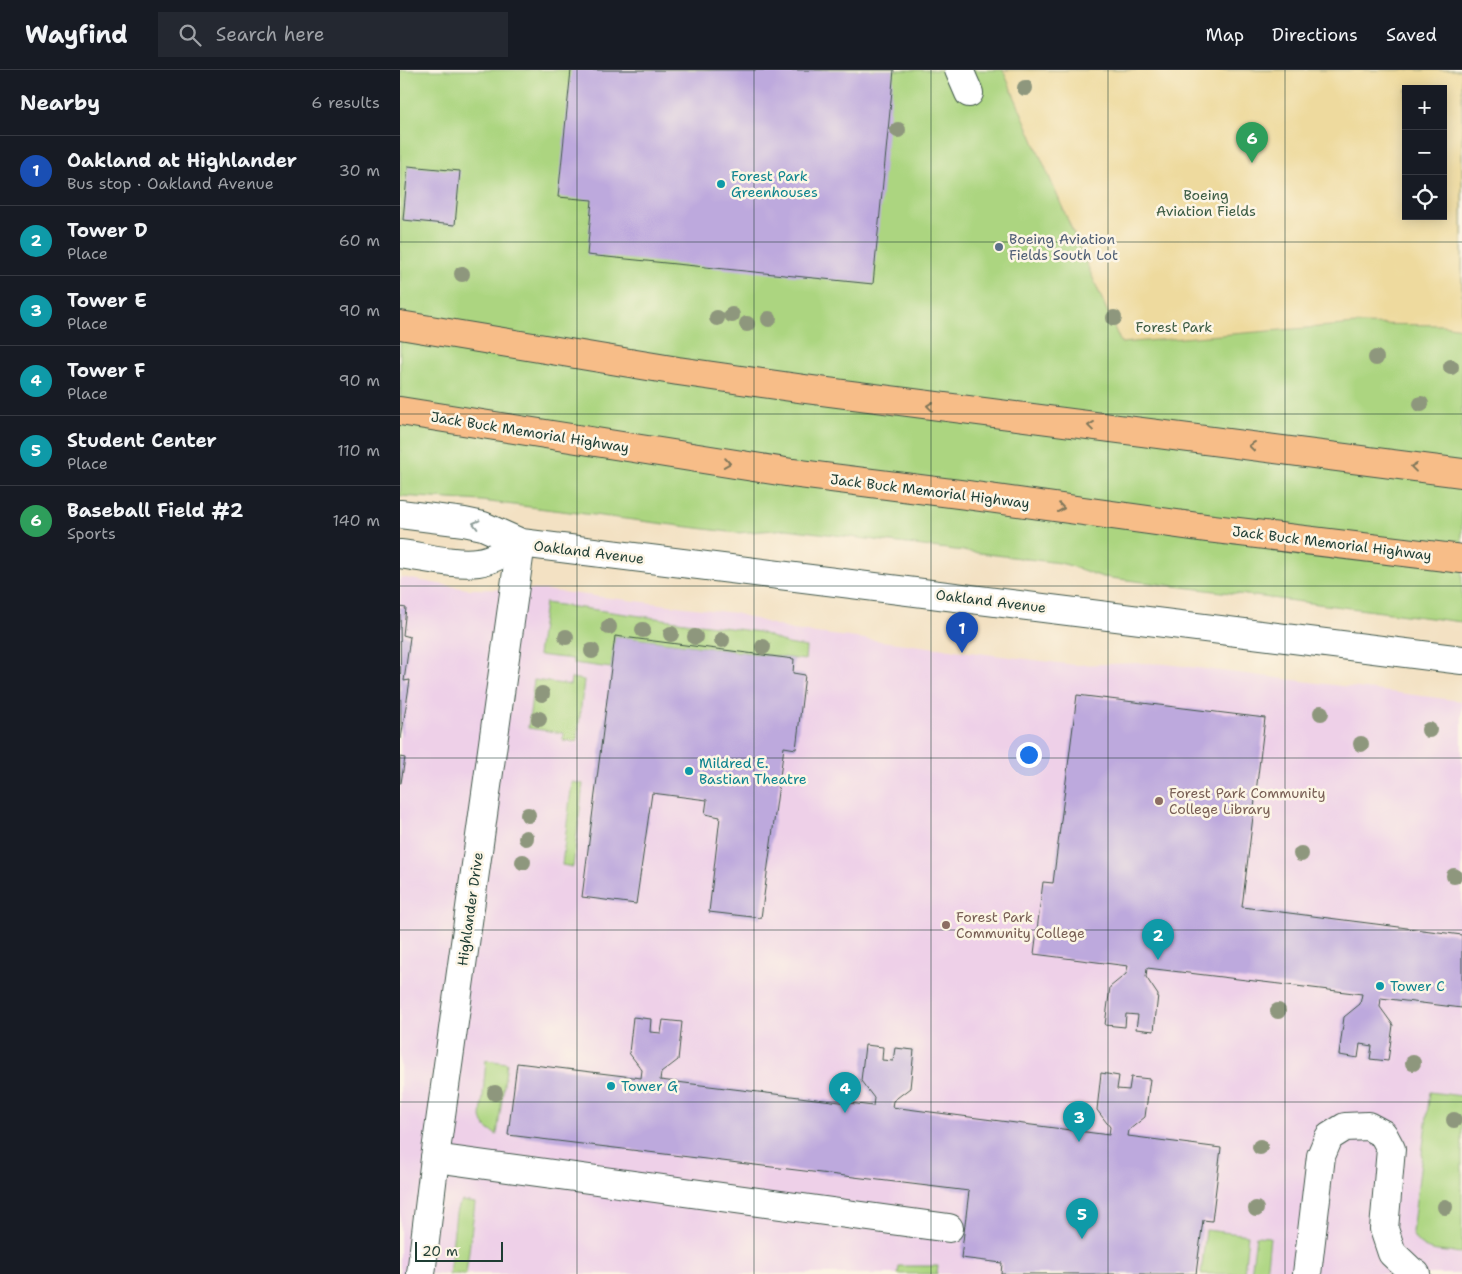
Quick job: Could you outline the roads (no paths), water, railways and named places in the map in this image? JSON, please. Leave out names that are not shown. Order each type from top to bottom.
[{"type":"highway","points":[[400,325],[678,371],[832,393],[1462,473]]},
{"type":"highway","name":"Jack Buck Memorial Highway","points":[[400,410],[792,474],[1462,559]]},
{"type":"street","name":"Oakland Avenue","points":[[400,514],[483,526],[521,543],[1462,660]]},
{"type":"street","name":"Oakland Avenue","points":[[400,554],[461,562],[478,562],[497,556],[521,543]]},
{"type":"street","name":"Highlander Drive","points":[[420,1274],[434,1158],[521,543]]},
{"type":"street","points":[[1307,1274],[1321,1156],[1329,1137],[1346,1127],[1368,1126],[1383,1134],[1391,1149],[1384,1229],[1392,1252],[1416,1274]]},
{"type":"street","points":[[434,1158],[949,1228]]},
{"type":"place","name":"Baseball Field #2","points":[[1252,163]]},
{"type":"place","name":"Forest Park Greenhouses","points":[[721,184]]},
{"type":"place","name":"Boeing Aviation Fields South Lot","points":[[999,247]]},
{"type":"place","name":"Oakland at Highlander","points":[[962,653]]},
{"type":"place","name":"Mildred E. Bastian Theatre","points":[[689,771]]},
{"type":"place","name":"Forest Park Community College Library","points":[[1159,801]]},
{"type":"place","name":"Forest Park Community College","points":[[946,925]]},
{"type":"place","name":"Tower D","points":[[1158,960]]},
{"type":"place","name":"Tower C","points":[[1380,986]]},
{"type":"place","name":"Tower G","points":[[611,1086]]},
{"type":"place","name":"Tower F","points":[[845,1113]]},
{"type":"place","name":"Tower E","points":[[1079,1142]]},
{"type":"place","name":"Student Center","points":[[1082,1239]]},
{"type":"park label","name":"Boeing Aviation Fields","points":[[1206,204]]},
{"type":"park label","name":"Forest Park","points":[[1174,327]]}]
